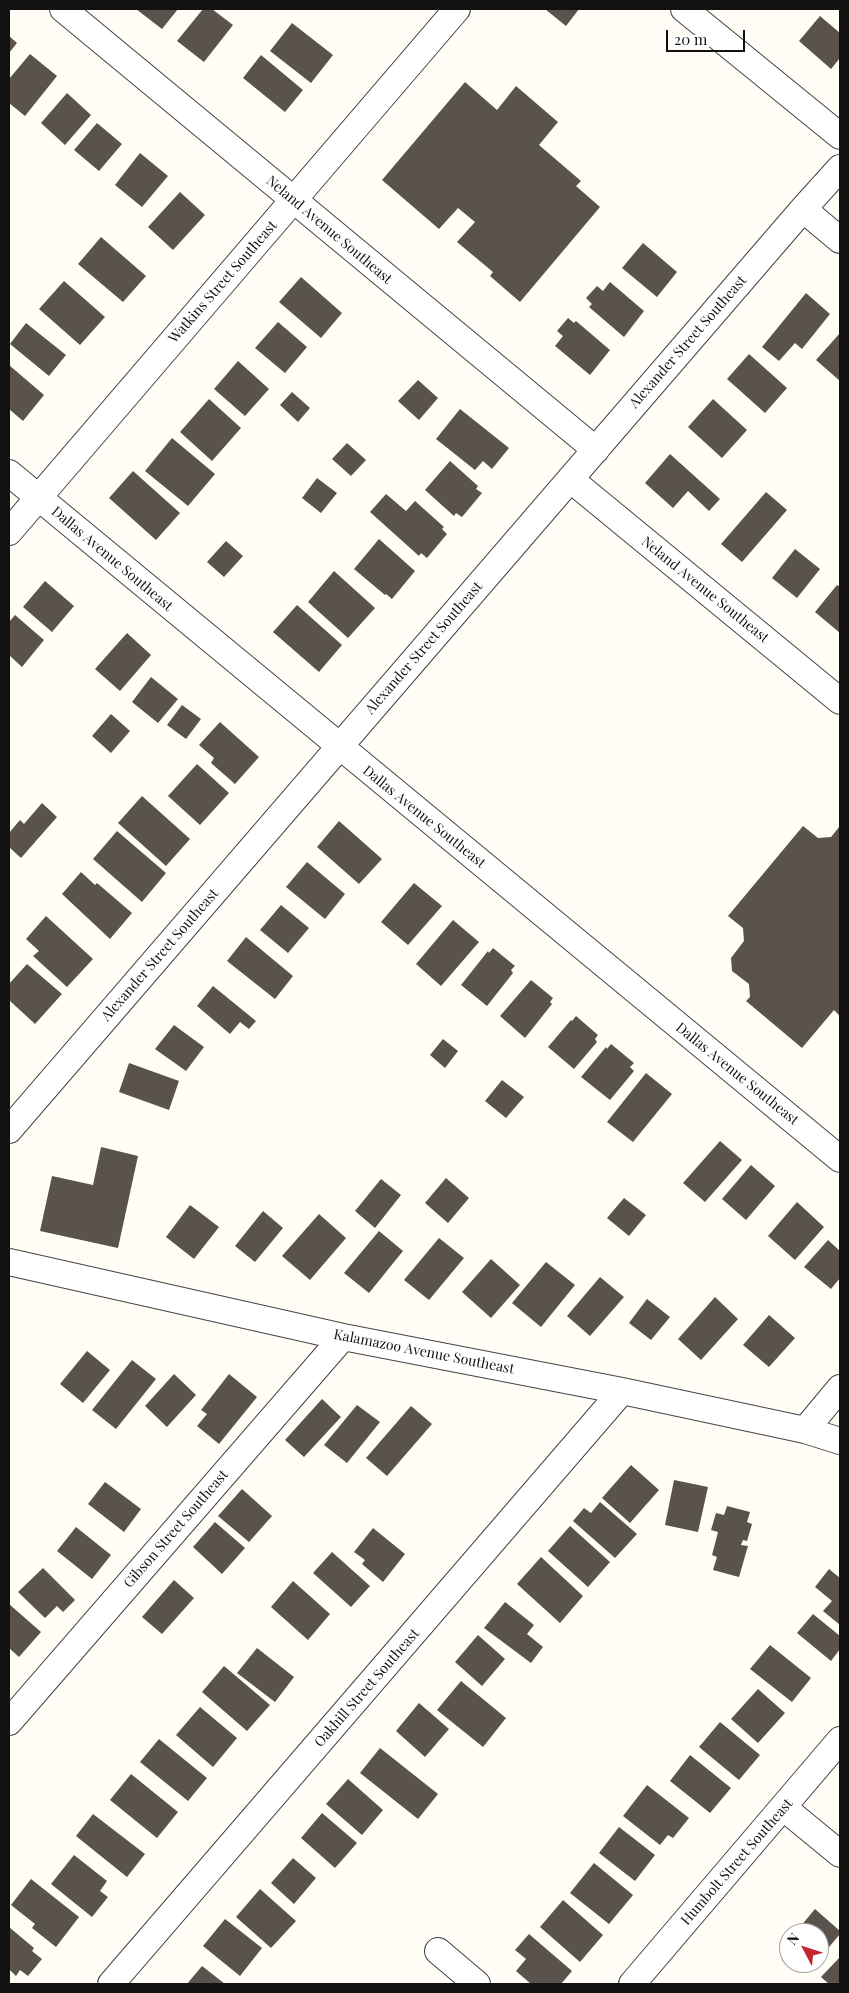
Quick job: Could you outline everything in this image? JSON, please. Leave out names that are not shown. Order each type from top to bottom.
[{"type":"street","name":"Neland Avenue Southeast","points":[[63,9],[596,450]]},
{"type":"street","name":"Watkins Street Southeast","points":[[9,532],[457,9]]},
{"type":"street","points":[[684,9],[840,136]]},
{"type":"street","name":"Alexander Street Southeast","points":[[9,1130],[840,168]]},
{"type":"street","points":[[803,209],[840,240]]},
{"type":"street","name":"Dallas Avenue Southeast","points":[[9,473],[338,747],[840,1159]]},
{"type":"street","name":"Neland Avenue Southeast","points":[[570,479],[840,701]]},
{"type":"street","name":"Kalamazoo Avenue Southeast","points":[[9,1262],[343,1337],[622,1391],[804,1430],[840,1441]]},
{"type":"street","name":"Gibson Street Southeast","points":[[9,1722],[343,1337]]},
{"type":"street","points":[[804,1430],[840,1388]]},
{"type":"street","name":"Oakhill Street Southeast","points":[[111,1984],[622,1391]]},
{"type":"street","name":"Humbolt Street Southeast","points":[[632,1984],[840,1740]]},
{"type":"street","points":[[784,1808],[840,1854]]},
{"type":"street","points":[[438,1951],[478,1984]]},
{"type":"building","points":[[136,9],[178,9],[162,29]]},
{"type":"building","points":[[203,9],[212,9],[233,25],[204,62],[177,41]]},
{"type":"building","points":[[545,9],[579,9],[566,26]]},
{"type":"building","points":[[820,16],[840,33],[840,58],[831,69],[799,41]]},
{"type":"building","points":[[292,23],[333,55],[311,83],[270,51]]},
{"type":"building","points":[[9,36],[17,43],[9,53]]},
{"type":"building","points":[[30,54],[57,76],[25,116],[9,103],[9,79]]},
{"type":"building","points":[[261,55],[303,90],[285,112],[243,78]]},
{"type":"building","points":[[465,82],[497,110],[516,86],[558,122],[539,145],[581,181],[576,186],[600,207],[520,302],[490,276],[493,272],[457,242],[475,222],[458,208],[439,229],[382,180]]},
{"type":"building","points":[[67,93],[91,115],[65,145],[41,123]]},
{"type":"building","points":[[97,123],[122,144],[99,171],[74,150]]},
{"type":"building","points":[[140,153],[168,176],[142,207],[115,185]]},
{"type":"building","points":[[180,192],[205,215],[173,250],[148,227]]},
{"type":"building","points":[[101,237],[146,276],[123,302],[78,264]]},
{"type":"building","points":[[643,243],[677,272],[657,297],[622,268]]},
{"type":"building","points":[[301,277],[342,313],[321,338],[279,302]]},
{"type":"building","points":[[64,281],[105,317],[80,345],[39,309]]},
{"type":"building","points":[[610,282],[644,311],[624,337],[589,307],[592,304],[586,298],[597,286],[603,291]]},
{"type":"building","points":[[806,293],[830,314],[802,349],[795,343],[779,361],[762,347]]},
{"type":"building","points":[[568,318],[574,323],[576,321],[610,350],[590,375],[555,346],[563,336],[557,331]]},
{"type":"building","points":[[278,322],[307,347],[285,373],[255,348]]},
{"type":"building","points":[[26,323],[66,355],[49,376],[10,344]]},
{"type":"building","points":[[840,333],[840,381],[816,360]]},
{"type":"building","points":[[749,354],[787,388],[765,413],[727,379]]},
{"type":"building","points":[[238,361],[269,389],[245,416],[214,389]]},
{"type":"building","points":[[9,365],[44,395],[23,421],[9,409]]},
{"type":"building","points":[[418,380],[438,398],[419,420],[398,401]]},
{"type":"building","points":[[292,392],[310,408],[298,422],[280,405]]},
{"type":"building","points":[[209,399],[241,428],[212,461],[180,432]]},
{"type":"building","points":[[713,399],[747,430],[722,458],[688,427]]},
{"type":"building","points":[[460,409],[509,448],[492,469],[483,461],[475,470],[436,439]]},
{"type":"building","points":[[172,438],[215,474],[188,506],[145,471]]},
{"type":"building","points":[[347,443],[366,460],[351,476],[332,459]]},
{"type":"building","points":[[670,454],[720,499],[709,511],[688,491],[673,508],[645,483]]},
{"type":"building","points":[[450,461],[478,486],[476,489],[482,493],[462,517],[456,513],[454,516],[425,490]]},
{"type":"building","points":[[133,471],[180,513],[156,540],[109,498]]},
{"type":"building","points":[[317,478],[337,493],[321,513],[302,498]]},
{"type":"building","points":[[766,492],[787,510],[742,562],[721,544]]},
{"type":"building","points":[[386,494],[406,511],[415,501],[444,527],[442,529],[447,534],[427,558],[421,553],[419,556],[370,512]]},
{"type":"building","points":[[379,539],[415,571],[392,599],[354,569]]},
{"type":"building","points":[[226,541],[243,556],[224,577],[207,562]]},
{"type":"building","points":[[795,549],[820,569],[797,598],[772,578]]},
{"type":"building","points":[[334,571],[375,608],[348,638],[308,602]]},
{"type":"building","points":[[45,581],[74,606],[52,632],[23,607]]},
{"type":"building","points":[[837,585],[840,587],[840,633],[815,612]]},
{"type":"building","points":[[297,605],[342,645],[319,672],[273,632]]},
{"type":"building","points":[[15,615],[44,640],[22,667],[9,655],[9,622]]},
{"type":"building","points":[[127,633],[151,655],[120,691],[95,669]]},
{"type":"building","points":[[151,677],[178,699],[158,723],[132,702]]},
{"type":"building","points":[[182,705],[201,719],[186,739],[167,725]]},
{"type":"building","points":[[111,714],[130,731],[111,753],[92,736]]},
{"type":"building","points":[[220,722],[259,757],[235,784],[211,763],[214,758],[199,745]]},
{"type":"building","points":[[197,764],[229,793],[200,825],[168,796]]},
{"type":"building","points":[[142,796],[190,839],[166,866],[118,823]]},
{"type":"building","points":[[42,803],[57,817],[21,858],[9,847],[9,833],[20,820],[24,824]]},
{"type":"building","points":[[339,821],[382,859],[359,884],[317,847]]},
{"type":"building","points":[[803,826],[818,838],[831,837],[840,826],[840,1016],[834,1010],[802,1048],[746,1001],[750,997],[749,984],[732,971],[731,958],[744,941],[743,928],[728,916]]},
{"type":"building","points":[[117,831],[166,873],[142,902],[93,859]]},
{"type":"building","points":[[307,862],[345,894],[325,919],[286,887]]},
{"type":"building","points":[[81,872],[132,913],[110,939],[62,894]]},
{"type":"building","points":[[414,883],[442,906],[408,945],[381,922]]},
{"type":"building","points":[[281,905],[309,928],[288,953],[260,930]]},
{"type":"building","points":[[46,916],[93,959],[67,987],[33,956],[39,951],[26,939]]},
{"type":"building","points":[[453,920],[479,942],[441,986],[416,964]]},
{"type":"building","points":[[246,937],[293,976],[275,999],[227,961]]},
{"type":"building","points":[[493,948],[515,966],[511,970],[513,973],[487,1006],[461,985],[488,951],[489,953]]},
{"type":"building","points":[[27,964],[62,994],[35,1024],[9,1000],[9,984]]},
{"type":"building","points":[[531,980],[553,998],[550,1002],[552,1004],[525,1038],[500,1016]]},
{"type":"building","points":[[213,986],[256,1021],[249,1029],[240,1022],[230,1034],[197,1006]]},
{"type":"building","points":[[576,1016],[598,1035],[595,1039],[597,1042],[574,1069],[548,1047]]},
{"type":"building","points":[[174,1025],[204,1047],[186,1071],[155,1049]]},
{"type":"building","points":[[443,1039],[458,1051],[445,1068],[430,1055]]},
{"type":"building","points":[[611,1044],[634,1063],[630,1067],[634,1071],[610,1100],[581,1077],[606,1047],[607,1049]]},
{"type":"building","points":[[129,1063],[179,1081],[169,1110],[119,1092]]},
{"type":"building","points":[[646,1073],[672,1094],[633,1142],[607,1122]]},
{"type":"building","points":[[502,1080],[524,1097],[506,1118],[485,1101]]},
{"type":"building","points":[[720,1141],[742,1160],[705,1202],[683,1183]]},
{"type":"building","points":[[101,1147],[138,1156],[118,1248],[40,1231],[52,1176],[93,1185]]},
{"type":"building","points":[[751,1165],[775,1186],[746,1220],[722,1199]]},
{"type":"building","points":[[446,1178],[469,1198],[448,1223],[425,1203]]},
{"type":"building","points":[[381,1179],[401,1195],[375,1228],[355,1211]]},
{"type":"building","points":[[624,1198],[646,1215],[629,1236],[607,1218]]},
{"type":"building","points":[[797,1202],[824,1227],[795,1260],[768,1236]]},
{"type":"building","points":[[190,1205],[219,1227],[194,1259],[166,1237]]},
{"type":"building","points":[[263,1211],[283,1228],[255,1262],[235,1246]]},
{"type":"building","points":[[319,1214],[346,1238],[310,1280],[282,1256]]},
{"type":"building","points":[[379,1231],[403,1251],[369,1293],[344,1273]]},
{"type":"building","points":[[439,1238],[464,1258],[429,1300],[404,1280]]},
{"type":"building","points":[[828,1240],[840,1251],[840,1278],[831,1289],[804,1267]]},
{"type":"building","points":[[491,1259],[520,1285],[491,1318],[462,1292]]},
{"type":"building","points":[[546,1262],[575,1285],[541,1327],[512,1303]]},
{"type":"building","points":[[600,1277],[624,1297],[590,1336],[567,1316]]},
{"type":"building","points":[[715,1297],[738,1319],[701,1360],[678,1339]]},
{"type":"building","points":[[647,1299],[670,1317],[651,1340],[629,1323]]},
{"type":"building","points":[[769,1315],[795,1338],[769,1367],[743,1345]]},
{"type":"building","points":[[87,1351],[110,1370],[83,1403],[60,1384]]},
{"type":"building","points":[[132,1360],[156,1379],[116,1429],[92,1410]]},
{"type":"building","points":[[174,1374],[196,1395],[167,1427],[145,1406]]},
{"type":"building","points":[[229,1374],[257,1397],[219,1444],[197,1426],[207,1414],[201,1410]]},
{"type":"building","points":[[322,1399],[341,1417],[304,1457],[285,1440]]},
{"type":"building","points":[[357,1405],[380,1422],[347,1463],[324,1445]]},
{"type":"building","points":[[411,1406],[432,1424],[387,1476],[366,1458]]},
{"type":"building","points":[[631,1465],[659,1490],[630,1523],[602,1498]]},
{"type":"building","points":[[674,1480],[708,1487],[698,1532],[665,1525]]},
{"type":"building","points":[[105,1482],[141,1509],[124,1532],[88,1504]]},
{"type":"building","points":[[242,1489],[272,1516],[249,1542],[218,1516]]},
{"type":"building","points":[[600,1502],[637,1534],[615,1558],[573,1521],[584,1508],[591,1513]]},
{"type":"building","points":[[727,1506],[750,1512],[747,1522],[752,1524],[747,1541],[743,1540],[741,1545],[748,1546],[739,1577],[713,1570],[717,1557],[712,1555],[718,1532],[711,1530],[716,1513],[724,1515]]},
{"type":"building","points":[[215,1522],[245,1548],[222,1574],[193,1547]]},
{"type":"building","points":[[570,1526],[610,1562],[588,1587],[548,1551]]},
{"type":"building","points":[[76,1527],[111,1555],[92,1579],[57,1551]]},
{"type":"building","points":[[373,1528],[405,1554],[383,1582],[362,1564],[365,1560],[354,1552]]},
{"type":"building","points":[[332,1552],[370,1586],[351,1607],[313,1573]]},
{"type":"building","points":[[541,1557],[583,1596],[560,1623],[517,1584]]},
{"type":"building","points":[[43,1568],[75,1600],[63,1612],[57,1606],[45,1618],[18,1592]]},
{"type":"building","points":[[829,1569],[840,1578],[840,1625],[823,1611],[832,1601],[815,1587]]},
{"type":"building","points":[[174,1580],[194,1598],[162,1634],[142,1617]]},
{"type":"building","points":[[293,1581],[330,1614],[308,1640],[271,1607]]},
{"type":"building","points":[[505,1602],[534,1625],[527,1634],[543,1647],[531,1663],[484,1628]]},
{"type":"building","points":[[9,1604],[41,1632],[19,1657],[9,1648]]},
{"type":"building","points":[[813,1614],[840,1636],[840,1649],[831,1661],[797,1633]]},
{"type":"building","points":[[478,1635],[505,1659],[482,1686],[455,1662]]},
{"type":"building","points":[[770,1645],[811,1678],[792,1702],[750,1669]]},
{"type":"building","points":[[257,1648],[294,1677],[275,1702],[237,1673]]},
{"type":"building","points":[[224,1666],[270,1705],[247,1731],[202,1692]]},
{"type":"building","points":[[461,1681],[506,1718],[483,1747],[437,1710]]},
{"type":"building","points":[[758,1689],[785,1713],[758,1743],[731,1719]]},
{"type":"building","points":[[419,1703],[449,1729],[425,1757],[396,1731]]},
{"type":"building","points":[[200,1707],[237,1738],[213,1767],[176,1735]]},
{"type":"building","points":[[720,1722],[760,1755],[739,1780],[699,1747]]},
{"type":"building","points":[[159,1739],[207,1778],[188,1801],[140,1762]]},
{"type":"building","points":[[380,1748],[438,1794],[418,1819],[360,1773]]},
{"type":"building","points":[[690,1755],[731,1788],[710,1813],[670,1781]]},
{"type":"building","points":[[131,1774],[178,1812],[157,1838],[110,1800]]},
{"type":"building","points":[[348,1779],[383,1810],[362,1835],[326,1804]]},
{"type":"building","points":[[647,1785],[689,1818],[673,1838],[668,1835],[660,1845],[623,1816]]},
{"type":"building","points":[[322,1813],[357,1843],[335,1868],[301,1838]]},
{"type":"building","points":[[93,1814],[145,1854],[127,1877],[76,1836]]},
{"type":"building","points":[[619,1827],[655,1855],[635,1881],[599,1853]]},
{"type":"building","points":[[74,1855],[107,1881],[100,1891],[108,1897],[92,1917],[51,1884]]},
{"type":"building","points":[[293,1858],[316,1878],[294,1904],[271,1883]]},
{"type":"building","points":[[594,1863],[633,1895],[609,1924],[570,1893]]},
{"type":"building","points":[[31,1879],[79,1917],[56,1947],[32,1928],[35,1924],[11,1905]]},
{"type":"building","points":[[260,1889],[296,1921],[271,1948],[236,1917]]},
{"type":"building","points":[[563,1900],[603,1935],[580,1962],[540,1927]]},
{"type":"building","points":[[815,1909],[840,1931],[840,1934],[829,1947],[829,1923],[803,1923]]},
{"type":"building","points":[[225,1919],[262,1948],[240,1976],[203,1946]]},
{"type":"building","points":[[9,1927],[34,1948],[32,1951],[42,1959],[28,1976],[20,1970],[16,1976],[9,1969]]},
{"type":"building","points":[[529,1934],[572,1971],[561,1984],[531,1984],[516,1971],[526,1959],[515,1950]]},
{"type":"building","points":[[840,1957],[840,1984],[829,1984],[821,1977],[825,1973],[829,1973],[829,1969]]},
{"type":"building","points":[[202,1966],[225,1984],[187,1984]]}]
